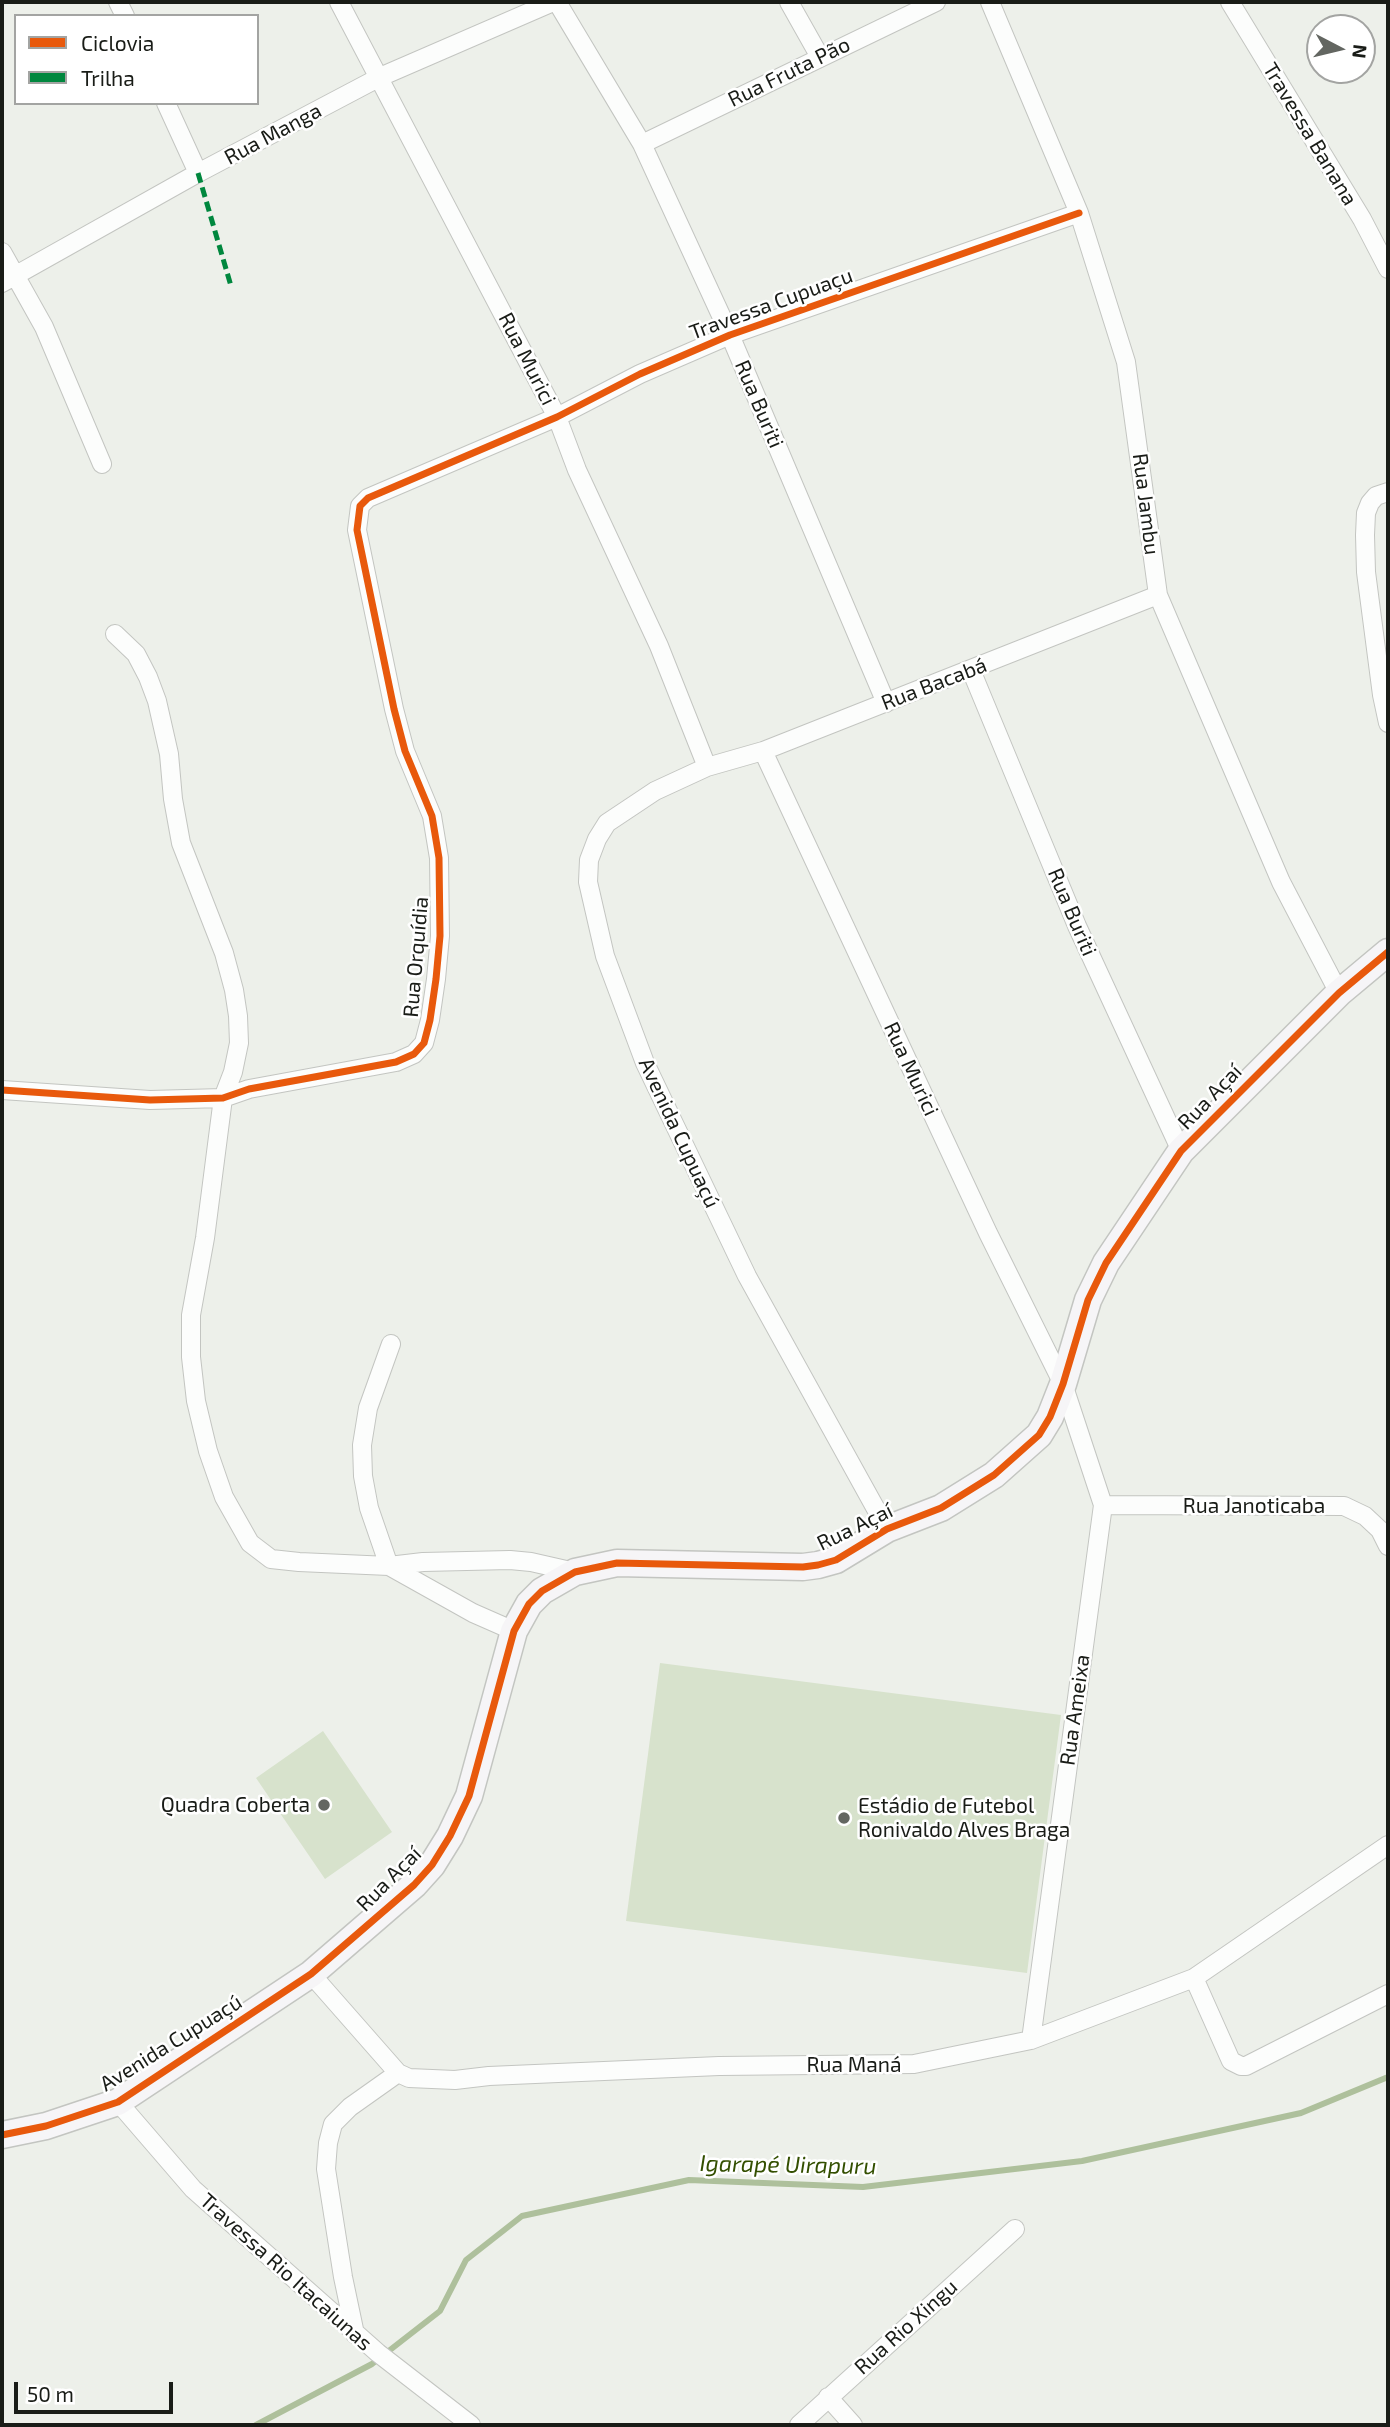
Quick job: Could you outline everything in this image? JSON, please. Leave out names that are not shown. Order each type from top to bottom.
[{"type":"street","name":"Rua Murici","points":[[339,2],[557,417],[577,470],[659,646],[707,767]]},
{"type":"street","name":"Rua Manga","points":[[8,280],[198,173],[380,77],[555,2]]},
{"type":"street","name":"Rua Buriti","points":[[555,2],[642,144],[730,335],[886,703]]},
{"type":"street","points":[[789,2],[820,57]]},
{"type":"street","name":"Rua Fruta Pão","points":[[642,144],[936,2]]},
{"type":"street","name":"Rua Jambu","points":[[989,2],[1079,213],[1126,362],[1158,595],[1281,882],[1339,993]]},
{"type":"street","name":"Travessa Banana","points":[[1230,2],[1362,219],[1388,268]]},
{"type":"street","points":[[167,105],[198,173]]},
{"type":"street","name":"Travessa Cupuaçu","points":[[368,498],[557,417],[640,374],[730,335],[1079,213]]},
{"type":"street","points":[[2,252],[8,280],[44,327],[102,464]]},
{"type":"street","points":[[1388,492],[1376,496],[1370,503],[1366,513],[1365,535],[1366,572],[1388,723]]},
{"type":"street","name":"Rua Orquídia","points":[[2,1090],[150,1100],[223,1098],[248,1089],[396,1062],[414,1055],[424,1042],[430,1020],[440,936],[439,858],[432,816],[398,727],[357,530],[360,506],[368,498]]},
{"type":"street","name":"Rua Bacabá","points":[[707,767],[763,751],[1158,595]]},
{"type":"street","points":[[115,634],[136,653],[157,701],[167,745],[181,843],[224,953],[234,990],[239,1043],[233,1072],[223,1098],[205,1238],[191,1315],[191,1357],[196,1401],[223,1497],[250,1543],[271,1559],[389,1566],[423,1562],[510,1560],[575,1572]]},
{"type":"street","name":"Rua Buriti","points":[[971,670],[1077,926],[1181,1152]]},
{"type":"street","name":"Rua Murici","points":[[763,751],[988,1233],[1063,1384]]},
{"type":"street","name":"Avenida Cupuaçú","points":[[707,767],[655,791],[624,810],[607,823],[597,839],[589,860],[588,882],[605,956],[645,1063],[747,1276],[887,1529]]},
{"type":"street","name":"Rua Açaí","points":[[311,1974],[414,1885],[432,1865],[450,1836],[469,1796],[514,1631],[529,1604],[542,1591],[575,1572],[617,1563],[803,1567],[836,1560],[887,1529],[942,1508],[995,1475],[1039,1434],[1050,1418],[1088,1300],[1106,1263],[1181,1152],[1339,993],[1388,952]]},
{"type":"street","points":[[391,1344],[368,1408],[362,1445],[363,1476],[369,1508],[389,1566],[473,1613],[514,1631]]},
{"type":"street","name":"Rua Ameixa","points":[[1031,2040],[1103,1505],[1063,1384]]},
{"type":"street","name":"Rua Janoticaba","points":[[1103,1505],[1344,1506],[1366,1516],[1380,1530],[1388,1546]]},
{"type":"street","name":"Rua Maná","points":[[398,2073],[426,2081],[719,2066],[914,2064],[1031,2040],[1194,1978],[1388,1845]]},
{"type":"street","points":[[311,1974],[398,2073],[351,2107],[333,2124],[328,2143],[326,2169],[355,2333]]},
{"type":"street","name":"Avenida Cupuaçú","points":[[2,2135],[46,2126],[118,2102],[311,1974]]},
{"type":"street","points":[[1194,1978],[1231,2060],[1241,2066],[1246,2066],[1388,1994]]},
{"type":"street","name":"Travessa Rio Itacaiunas","points":[[118,2102],[192,2189],[378,2353],[471,2425]]},
{"type":"street","name":"Rua Rio Xingu","points":[[799,2425],[1014,2229]]},
{"type":"street","points":[[828,2397],[853,2425]]},
{"type":"green space","name":"Estádio de Futebol Ronivaldo Alves Braga","points":[[660,1663],[1061,1715],[1027,1973],[626,1921]]},
{"type":"green space","name":"Quadra Coberta","points":[[323,1731],[392,1832],[325,1879],[256,1778]]},
{"type":"waterway","name":"Igarapé Uirapuru","points":[[256,2425],[372,2364],[440,2311],[466,2260],[522,2216],[689,2180],[863,2187],[1082,2161],[1301,2113],[1388,2077]]},
{"type":"marked path","points":[[198,173],[231,286]]},
{"type":"cycle path","points":[[2,1090],[150,1100],[223,1098],[249,1089],[396,1062],[414,1054],[424,1043],[436,979],[440,936],[439,858],[432,816],[405,751],[394,709],[357,530],[360,506],[368,498],[557,417],[640,374],[730,335],[1079,213]]},
{"type":"cycle path","points":[[2,2135],[46,2126],[118,2102],[311,1974],[414,1885],[432,1865],[450,1836],[469,1796],[514,1631],[529,1604],[542,1591],[575,1572],[617,1563],[803,1567],[818,1565],[836,1560],[887,1529],[941,1508],[994,1475],[1039,1435],[1050,1417],[1063,1384],[1088,1300],[1106,1263],[1181,1151],[1339,993],[1388,952]]},
{"type":"place","name":"Quadra Coberta","points":[[324,1805]]},
{"type":"place","name":"Estádio de Futebol Ronivaldo Alves Braga","points":[[844,1818]]}]
